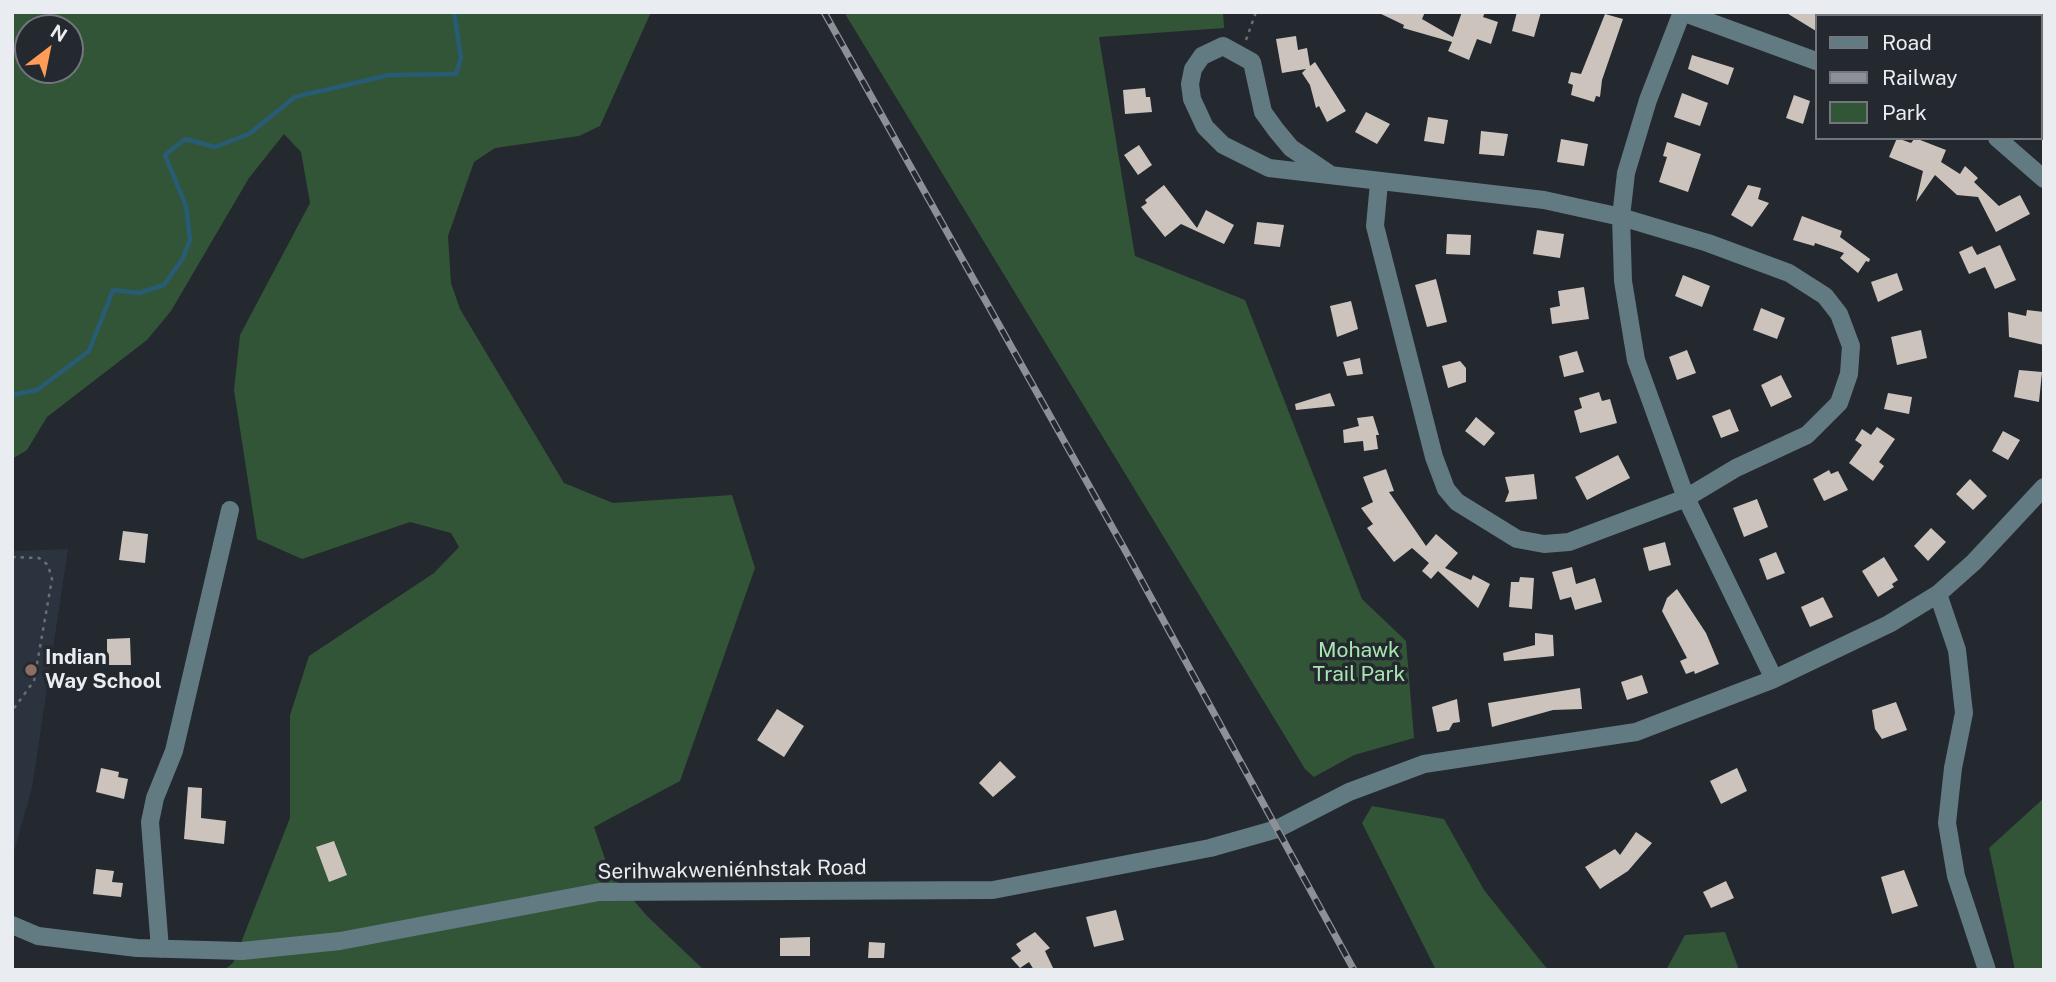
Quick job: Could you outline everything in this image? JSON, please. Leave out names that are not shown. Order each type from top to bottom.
[{"type":"street","points":[[1773,679],[1686,498],[1636,360],[1623,281],[1621,217],[1626,173],[1648,100],[1682,12],[1814,60]]},
{"type":"street","points":[[1328,173],[1291,148],[1263,112],[1252,62],[1242,53],[1223,46],[1213,48],[1202,56],[1194,69],[1190,84],[1192,99],[1205,127],[1223,145],[1269,168],[1328,173],[1379,183],[1544,200],[1621,217],[1708,243],[1789,273],[1825,296],[1839,314],[1851,346],[1849,374],[1839,403],[1822,423],[1807,435],[1736,468],[1686,498],[1569,542],[1544,544],[1517,539],[1457,502],[1446,489],[1434,457],[1375,226],[1379,183]]},
{"type":"street","points":[[1999,140],[2044,179]]},
{"type":"street","name":"Serihwakweniénhstak Road","points":[[12,925],[38,936],[160,949],[242,951],[340,941],[599,892],[993,890],[1210,848],[1286,825],[1349,792],[1424,764],[1636,732],[1773,679],[1889,624],[1938,594],[1974,562],[2044,487]]},
{"type":"street","points":[[160,949],[150,822],[155,798],[174,751],[230,510]]},
{"type":"street","points":[[1938,594],[1957,650],[1964,713],[1953,768],[1947,824],[1956,876],[1987,970]]},
{"type":"path","points":[[1242,53],[1256,12]]},
{"type":"path","points":[[12,557],[39,558],[48,565],[52,579],[34,681],[12,711]]},
{"type":"shaded area","name":"Indian Way School","points":[[68,549],[32,788],[12,859],[12,551]]},
{"type":"green space","points":[[12,12],[651,12],[600,126],[579,136],[495,148],[474,162],[448,236],[451,283],[460,309],[564,483],[613,503],[732,495],[755,568],[680,781],[594,827],[610,873],[647,916],[704,970],[224,970],[233,963],[290,818],[290,715],[309,656],[434,573],[459,547],[451,533],[410,522],[302,559],[257,539],[234,390],[240,335],[310,203],[301,152],[284,134],[249,178],[171,311],[147,340],[47,417],[27,450],[12,459]]},
{"type":"green space","name":"Mohawk Trail Park","points":[[844,12],[1223,12],[1224,28],[1099,37],[1135,256],[1245,300],[1362,599],[1406,641],[1414,738],[1354,755],[1314,777],[1305,769]]},
{"type":"green space","points":[[2044,798],[2044,970],[2015,970],[1989,848]]},
{"type":"green space","points":[[1372,806],[1444,819],[1484,890],[1548,970],[1436,970],[1362,823]]},
{"type":"green space","points":[[1725,932],[1739,970],[1666,970],[1685,935]]},
{"type":"building","points":[[1377,12],[1425,12],[1422,19],[1453,37],[1462,12],[1485,12],[1483,17],[1498,22],[1491,44],[1477,39],[1469,60],[1448,51],[1452,42],[1403,28],[1404,25]]},
{"type":"building","points":[[1517,12],[1541,12],[1534,37],[1512,31]]},
{"type":"building","points":[[1785,12],[1816,12],[1814,30]]},
{"type":"building","points":[[1605,14],[1623,19],[1602,80],[1600,97],[1596,96],[1594,102],[1571,95],[1573,85],[1568,83],[1571,72],[1581,74]]},
{"type":"building","points":[[1296,36],[1298,50],[1307,48],[1310,66],[1315,62],[1346,111],[1327,122],[1319,106],[1316,108],[1310,85],[1302,73],[1306,69],[1282,73],[1276,39]]},
{"type":"building","points":[[1692,55],[1734,68],[1728,85],[1688,69]]},
{"type":"building","points":[[1145,88],[1146,97],[1150,97],[1152,112],[1125,114],[1123,90]]},
{"type":"building","points":[[1682,93],[1708,103],[1700,126],[1674,117]]},
{"type":"building","points":[[1794,95],[1810,101],[1803,124],[1786,118]]},
{"type":"building","points":[[1366,112],[1390,124],[1377,144],[1355,132]]},
{"type":"building","points":[[1428,117],[1448,120],[1444,144],[1424,141]]},
{"type":"building","points":[[1481,131],[1508,134],[1504,156],[1479,154]]},
{"type":"building","points":[[1561,139],[1588,144],[1584,166],[1557,162]]},
{"type":"building","points":[[1896,140],[1911,143],[1913,140],[1920,140],[1946,150],[1941,162],[1960,174],[1965,166],[1978,178],[1974,182],[1999,206],[2020,195],[2030,214],[1996,232],[1978,197],[1957,195],[1935,175],[1916,202],[1923,171],[1889,157]]},
{"type":"building","points":[[1667,142],[1701,154],[1688,192],[1659,182],[1667,157],[1663,156]]},
{"type":"building","points":[[1139,145],[1152,165],[1138,175],[1124,155]]},
{"type":"building","points":[[1164,185],[1197,228],[1206,210],[1234,225],[1224,244],[1181,224],[1165,237],[1141,207],[1147,203],[1145,200]]},
{"type":"building","points":[[1748,185],[1761,188],[1758,199],[1769,203],[1752,227],[1731,215]]},
{"type":"building","points":[[1802,216],[1842,231],[1840,237],[1870,259],[1869,262],[1866,261],[1858,273],[1840,258],[1844,253],[1815,243],[1814,246],[1793,240]]},
{"type":"building","points":[[1257,222],[1284,225],[1280,247],[1254,244]]},
{"type":"building","points":[[1537,230],[1564,234],[1560,258],[1533,254]]},
{"type":"building","points":[[1447,234],[1471,235],[1470,255],[1446,254]]},
{"type":"building","points":[[2000,245],[2016,280],[1995,289],[1985,267],[1969,274],[1959,252],[1972,246],[1977,255]]},
{"type":"building","points":[[1897,273],[1903,290],[1878,302],[1871,282]]},
{"type":"building","points":[[1683,275],[1710,286],[1702,307],[1675,296]]},
{"type":"building","points":[[1436,279],[1447,322],[1427,327],[1415,285]]},
{"type":"building","points":[[1584,287],[1589,319],[1552,324],[1550,308],[1560,306],[1558,291]]},
{"type":"building","points":[[1351,301],[1358,329],[1337,337],[1330,306]]},
{"type":"building","points":[[1761,308],[1785,318],[1777,339],[1753,330]]},
{"type":"building","points":[[2027,310],[2044,312],[2044,345],[2009,337],[2008,312],[2026,316]]},
{"type":"building","points":[[1921,330],[1927,358],[1897,365],[1891,337]]},
{"type":"building","points":[[1687,350],[1696,373],[1677,380],[1669,357]]},
{"type":"building","points":[[1577,351],[1584,372],[1564,377],[1559,356]]},
{"type":"building","points":[[1360,358],[1363,374],[1347,376],[1343,362]]},
{"type":"building","points":[[1460,361],[1466,368],[1466,382],[1448,388],[1442,366]]},
{"type":"building","points":[[2019,370],[2042,372],[2039,402],[2014,397]]},
{"type":"building","points":[[1781,375],[1792,397],[1771,407],[1761,385]]},
{"type":"building","points":[[1599,392],[1602,401],[1610,399],[1617,423],[1580,433],[1574,411],[1582,408],[1579,398]]},
{"type":"building","points":[[1330,393],[1335,406],[1296,410],[1295,404]]},
{"type":"building","points":[[1888,393],[1912,397],[1909,414],[1884,409]]},
{"type":"building","points":[[1730,409],[1739,431],[1721,438],[1712,416]]},
{"type":"building","points":[[1373,416],[1379,435],[1376,435],[1378,449],[1364,451],[1363,441],[1344,443],[1343,430],[1359,426],[1357,418]]},
{"type":"building","points":[[1476,417],[1495,433],[1484,446],[1465,431]]},
{"type":"building","points":[[1877,427],[1895,439],[1879,462],[1884,466],[1873,481],[1849,463],[1862,445],[1855,440],[1862,429],[1871,435]]},
{"type":"building","points":[[2003,431],[2020,440],[2008,460],[1992,451]]},
{"type":"building","points":[[1618,455],[1630,478],[1587,500],[1575,477]]},
{"type":"building","points":[[1386,469],[1394,491],[1389,492],[1426,546],[1436,534],[1458,553],[1445,568],[1471,580],[1473,575],[1490,584],[1478,608],[1438,571],[1431,579],[1422,571],[1429,563],[1412,548],[1394,562],[1367,528],[1373,524],[1361,508],[1373,502],[1363,477]]},
{"type":"building","points":[[1829,470],[1831,474],[1838,471],[1848,490],[1824,501],[1813,479]]},
{"type":"building","points":[[1534,474],[1537,499],[1505,502],[1509,492],[1505,477]]},
{"type":"building","points":[[1970,479],[1987,496],[1973,510],[1956,494]]},
{"type":"building","points":[[1757,499],[1768,527],[1744,537],[1733,508]]},
{"type":"building","points":[[1931,528],[1946,542],[1928,561],[1914,546]]},
{"type":"building","points":[[123,531],[148,534],[145,563],[119,560]]},
{"type":"building","points":[[1665,542],[1671,565],[1649,571],[1643,548]]},
{"type":"building","points":[[1776,552],[1785,573],[1767,580],[1759,559]]},
{"type":"building","points":[[1884,557],[1898,580],[1892,584],[1894,587],[1878,597],[1862,571]]},
{"type":"building","points":[[1572,567],[1576,584],[1595,578],[1602,602],[1575,610],[1571,597],[1560,600],[1552,572]]},
{"type":"building","points":[[1520,577],[1534,578],[1532,609],[1509,607],[1511,582],[1519,582]]},
{"type":"building","points":[[1677,589],[1706,633],[1719,664],[1695,674],[1694,671],[1686,674],[1680,661],[1687,658],[1662,611],[1667,598]]},
{"type":"building","points":[[1823,597],[1833,617],[1810,627],[1801,607]]},
{"type":"building","points":[[1535,633],[1553,635],[1554,656],[1504,661],[1503,653],[1535,645]]},
{"type":"building","points":[[130,638],[131,665],[107,665],[107,639]]},
{"type":"building","points":[[1642,675],[1648,693],[1627,700],[1621,682]]},
{"type":"building","points":[[1580,688],[1582,709],[1553,710],[1492,727],[1488,703]]},
{"type":"building","points":[[1457,699],[1460,722],[1453,723],[1449,730],[1437,732],[1432,707]]},
{"type":"building","points":[[1896,702],[1907,730],[1882,739],[1875,729],[1872,710]]},
{"type":"building","points":[[777,709],[804,726],[784,757],[757,740]]},
{"type":"building","points":[[1000,761],[1016,777],[993,797],[979,783]]},
{"type":"building","points":[[101,768],[119,772],[118,777],[128,779],[124,799],[96,792]]},
{"type":"building","points":[[1737,768],[1747,791],[1721,804],[1710,781]]},
{"type":"building","points":[[188,787],[202,788],[201,818],[226,821],[224,844],[184,839]]},
{"type":"building","points":[[1636,832],[1652,843],[1628,871],[1600,889],[1585,867],[1615,849],[1620,855]]},
{"type":"building","points":[[334,841],[347,875],[329,882],[316,847]]},
{"type":"building","points":[[96,869],[114,871],[112,882],[123,883],[121,897],[93,894]]},
{"type":"building","points":[[1904,870],[1918,906],[1892,914],[1881,877]]},
{"type":"building","points":[[1726,881],[1734,898],[1711,908],[1703,892]]},
{"type":"building","points":[[1116,910],[1124,940],[1094,947],[1086,917]]},
{"type":"building","points":[[1035,932],[1050,948],[1045,951],[1054,970],[1034,970],[1029,962],[1020,968],[1011,958],[1021,951],[1016,944]]},
{"type":"building","points":[[810,937],[810,956],[780,956],[780,938]]},
{"type":"building","points":[[869,942],[885,943],[884,958],[868,958]]},
{"type":"waterway","points":[[12,395],[37,390],[89,351],[113,290],[139,293],[164,285],[183,258],[190,240],[186,206],[165,155],[185,139],[215,147],[249,134],[295,97],[389,75],[456,74],[461,58],[454,12]]},
{"type":"railway","points":[[824,12],[1125,550],[1354,970]]},
{"type":"place","name":"Indian Way School","points":[[31,670]]}]
